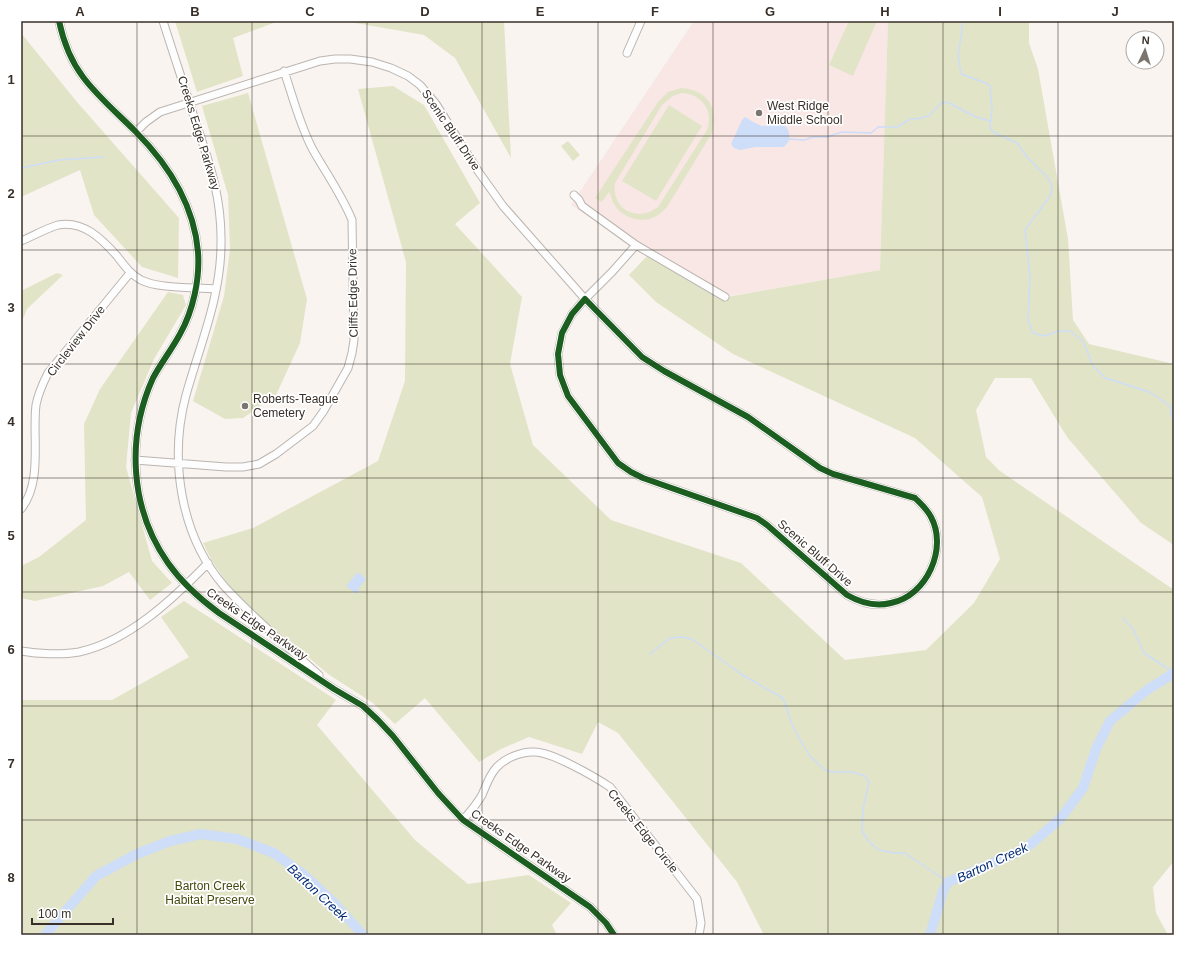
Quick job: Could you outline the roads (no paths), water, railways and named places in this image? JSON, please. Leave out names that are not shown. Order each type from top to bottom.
[{"type":"street","name":"Creeks Edge Parkway","points":[[59,21],[72,60],[82,76],[95,92],[156,153],[179,186],[186,201],[196,235],[198,253],[195,287],[188,317],[154,376],[140,416],[136,439],[135,460],[137,480],[147,522],[155,541],[168,563],[186,586],[218,613],[334,689],[363,706],[378,720],[438,793],[463,820],[590,907],[606,923],[614,935]]},
{"type":"street","name":"Creeks Edge Parkway","points":[[163,21],[212,169],[221,216],[220,270],[209,318],[181,417],[178,463],[180,487],[193,533],[208,563],[224,585],[243,605],[334,689]]},
{"type":"street","points":[[627,53],[641,21]]},
{"type":"street","name":"Scenic Bluff Drive","points":[[136,132],[146,122],[160,112],[320,61],[350,59],[372,62],[391,68],[408,76],[420,84],[436,104],[478,171],[503,206],[584,299],[642,357],[664,371],[748,417],[820,468],[833,474],[915,498],[925,508],[935,527],[937,538],[935,560],[923,581],[914,591],[903,599],[892,603],[874,605],[859,602],[847,595],[757,518],[642,478],[618,463],[568,396],[560,375],[558,354],[562,333],[572,314],[584,299],[636,245]]},
{"type":"street","name":"Cliffs Edge Drive","points":[[135,460],[226,467],[243,467],[259,464],[276,454],[313,426],[323,412],[348,368],[354,340],[352,220],[346,205],[312,148],[303,128],[284,72]]},
{"type":"street","points":[[574,196],[579,200],[582,206],[636,245],[725,297]]},
{"type":"street","points":[[21,241],[58,226],[76,226],[91,232],[103,241],[130,273],[141,280],[154,284],[216,289]]},
{"type":"street","name":"Circleview Drive","points":[[21,509],[28,497],[32,484],[36,406],[48,373],[130,273]]},
{"type":"street","points":[[21,652],[36,654],[78,652],[114,639],[147,619],[186,586],[208,563]]},
{"type":"street","name":"Creeks Edge Circle","points":[[463,820],[477,802],[489,777],[497,766],[522,753],[536,752],[551,756],[610,787],[697,899],[701,923],[698,935]]},
{"type":"water","points":[[745,117],[756,124],[763,126],[777,123],[783,124],[788,130],[789,134],[786,145],[783,147],[755,147],[740,150],[734,148],[731,144],[742,120]]},
{"type":"water","points":[[358,572],[366,579],[356,594],[346,586]]},
{"type":"waterway","points":[[962,21],[958,55],[961,74],[986,83],[990,86],[992,109],[990,127],[993,132],[1017,143],[1027,157],[1048,178],[1052,187],[1051,195],[1025,230],[1030,275],[1028,320],[1033,333],[1044,336],[1060,331],[1070,331],[1083,341],[1093,366],[1105,378],[1150,392],[1170,406],[1174,426]]},
{"type":"waterway","points":[[788,139],[804,140],[813,137],[827,137],[842,132],[871,133],[878,127],[897,127],[911,119],[922,118],[930,115],[941,103],[947,102],[976,117],[990,121]]},
{"type":"waterway","points":[[21,168],[59,160],[103,157]]},
{"type":"waterway","points":[[1123,618],[1133,629],[1144,653],[1170,670],[1173,674]]},
{"type":"waterway","points":[[650,654],[670,638],[681,637],[692,639],[741,674],[783,698],[792,725],[809,755],[825,770],[831,772],[852,772],[865,776],[869,782],[863,809],[862,831],[870,843],[879,850],[905,853],[948,882]]},
{"type":"waterway","name":"Barton Creek","points":[[930,935],[943,891],[948,882],[1025,849],[1060,819],[1083,788],[1096,749],[1110,721],[1147,690],[1174,673]]},
{"type":"waterway","name":"Barton Creek","points":[[45,935],[96,876],[137,854],[170,841],[201,834],[237,839],[274,853],[303,874],[334,903],[363,935]]},
{"type":"place","name":"West Ridge Middle School","points":[[759,113]]},
{"type":"place","name":"Roberts-Teague Cemetery","points":[[245,406]]},
{"type":"park label","name":"Barton Creek Habitat Preserve","points":[[210,893]]}]
